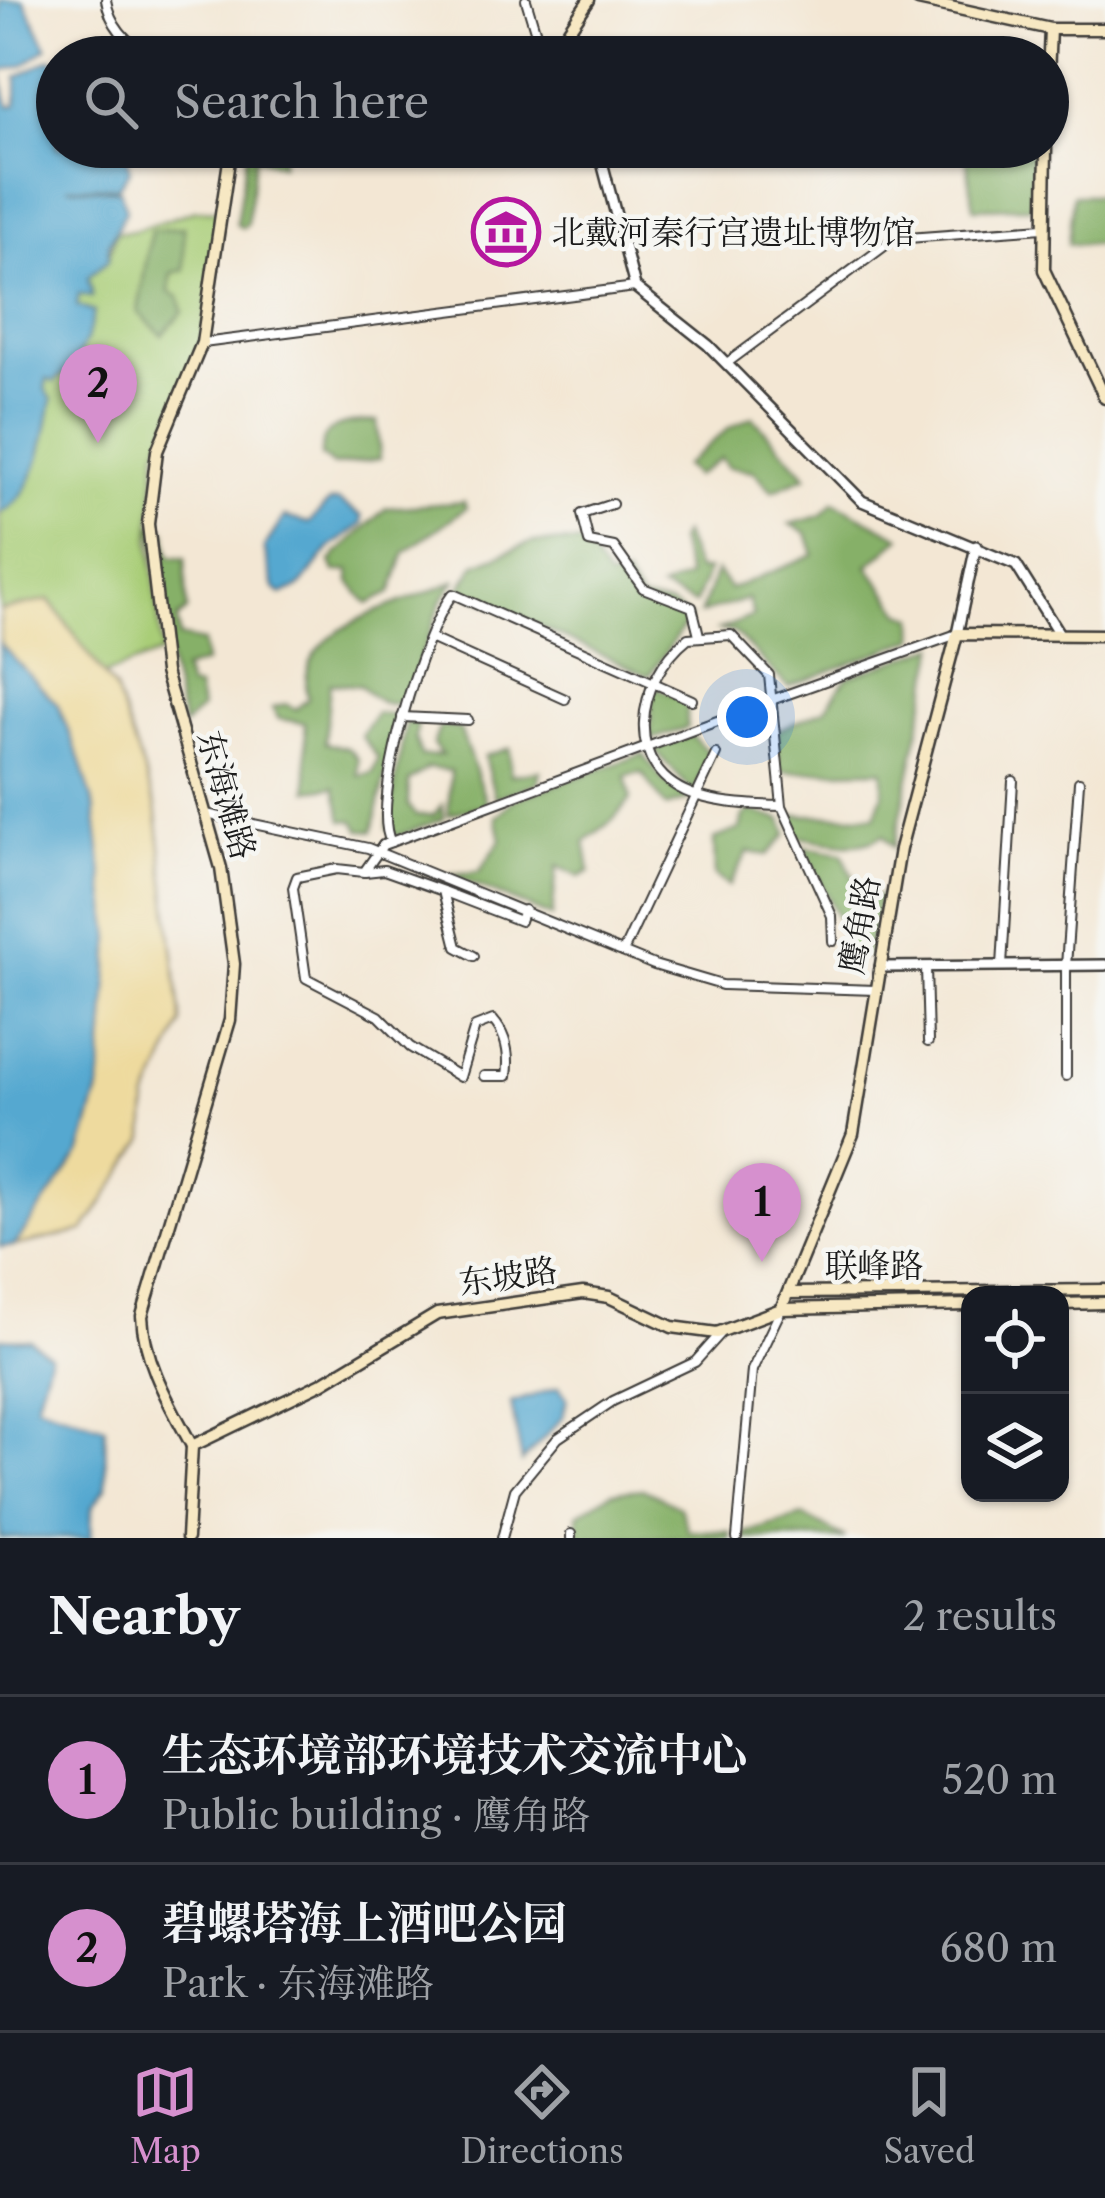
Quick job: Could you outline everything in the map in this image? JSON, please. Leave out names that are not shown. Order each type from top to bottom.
[{"type":"main road","points":[[565,36],[589,0]]},
{"type":"main road","points":[[918,0],[1050,29],[1105,29]]},
{"type":"main road","points":[[1050,29],[1050,36]]},
{"type":"main road","name":"东海滩路","points":[[192,1446],[158,1380],[143,1337],[142,1316],[230,1020],[234,964],[221,868],[165,672],[148,524],[158,451],[202,343],[228,168]]},
{"type":"main road","points":[[1045,168],[1044,270],[1105,398]]},
{"type":"main road","points":[[957,634],[1105,635]]},
{"type":"main road","name":"鹰角路","points":[[782,1309],[853,1134],[900,849],[957,634]]},
{"type":"main road","name":"联峰路","points":[[788,1293],[1105,1290]]},
{"type":"main road","name":"东坡路","points":[[192,1446],[322,1383],[437,1314],[583,1293],[609,1297],[672,1327],[723,1331],[782,1309]]},
{"type":"main road","points":[[1069,1304],[1105,1303]]},
{"type":"main road","name":"联峰路","points":[[782,1309],[961,1305]]},
{"type":"main road","points":[[187,1538],[192,1446]]},
{"type":"street","points":[[106,0],[109,16],[124,36]]},
{"type":"street","points":[[526,0],[537,36]]},
{"type":"street","points":[[604,168],[635,287],[727,363],[862,501],[1016,565],[1058,632]]},
{"type":"street","points":[[727,363],[894,239],[1043,228]]},
{"type":"street","points":[[202,343],[635,287]]},
{"type":"street","points":[[612,504],[582,514],[589,542],[614,547],[643,588],[692,607],[699,635]]},
{"type":"street","name":"鹰角路","points":[[957,634],[976,545]]},
{"type":"street","points":[[391,842],[382,827],[382,808],[402,717],[453,594],[692,700]]},
{"type":"street","points":[[774,699],[957,634]]},
{"type":"street","points":[[782,806],[697,796],[671,781],[646,748],[643,709],[652,680],[668,654],[699,635],[731,635],[770,675],[782,806],[832,916],[833,940]]},
{"type":"street","points":[[432,639],[565,699]]},
{"type":"street","points":[[402,717],[468,720]]},
{"type":"street","points":[[364,872],[377,851],[391,842],[720,720]]},
{"type":"street","points":[[623,952],[716,754]]},
{"type":"street","points":[[1002,966],[1012,781]]},
{"type":"street","points":[[1066,1076],[1066,966],[1079,782]]},
{"type":"street","points":[[206,814],[377,851],[623,952],[722,985],[876,990]]},
{"type":"street","points":[[484,1076],[507,1076],[503,1032],[493,1020],[475,1027],[460,1077],[410,1047],[379,1016],[306,978],[293,888],[298,877],[337,869],[385,870],[520,921],[524,910]]},
{"type":"street","points":[[443,891],[457,947],[474,956]]},
{"type":"street","points":[[880,967],[1105,965]]},
{"type":"street","points":[[926,967],[928,1042]]},
{"type":"street","points":[[737,1538],[752,1370],[782,1309]]},
{"type":"street","points":[[502,1538],[514,1490],[558,1438],[613,1401],[694,1363],[723,1331]]},
{"type":"green space","points":[[245,168],[254,168],[247,225],[236,224]]},
{"type":"green space","points":[[968,168],[1032,168],[1032,207],[974,208]]},
{"type":"green space","points":[[1073,195],[1105,195],[1105,245],[1068,244]]},
{"type":"green space","points":[[195,210],[222,211],[202,343],[157,451],[150,538],[162,653],[104,675],[50,600],[0,611],[0,513],[13,505],[31,479],[52,399],[45,389],[47,378],[94,312],[76,306],[80,293],[90,297],[88,277],[108,261],[116,232],[134,231]]},
{"type":"green space","points":[[184,227],[184,270],[172,273],[169,291],[179,297],[183,312],[162,335],[138,312],[151,231]]},
{"type":"green space","points":[[753,417],[807,476],[772,491],[754,471],[727,467],[721,458],[695,476],[684,466],[729,428]]},
{"type":"green space","points":[[377,421],[380,459],[333,466],[321,456],[331,430]]},
{"type":"green space","points":[[464,502],[466,508],[405,552],[391,593],[368,604],[350,582],[350,571],[335,572],[331,562],[337,554],[386,508]]},
{"type":"green space","points":[[834,502],[901,537],[868,566],[902,613],[915,617],[916,638],[788,687],[734,632],[719,630],[753,616],[748,599],[700,614],[716,571],[730,589],[814,555],[807,533],[790,524],[821,516]]},
{"type":"green space","points":[[153,525],[166,530],[170,556],[185,558],[187,611],[177,619],[179,637],[203,642],[205,663],[183,670],[188,687],[197,688],[201,709],[183,726],[169,662]]},
{"type":"green space","points":[[683,534],[697,571],[708,570],[695,604],[661,589],[688,577],[678,541]]},
{"type":"green space","points":[[533,542],[584,543],[608,579],[625,576],[641,600],[671,605],[690,617],[649,676],[459,590],[476,564]]},
{"type":"green space","points":[[456,580],[442,600],[406,700],[387,704],[361,686],[330,683],[325,743],[348,748],[358,759],[358,776],[373,773],[378,758],[361,736],[376,713],[398,716],[373,831],[360,830],[355,821],[343,820],[335,787],[308,790],[305,723],[279,719],[272,708],[285,704],[296,709],[308,699],[307,673],[317,652],[334,635]]},
{"type":"green space","points":[[937,646],[894,847],[883,835],[853,844],[799,837],[789,815],[875,816],[883,794],[883,770],[779,772],[777,731],[825,709],[847,677]]},
{"type":"green space","points":[[653,686],[687,701],[687,728],[650,740]]},
{"type":"green space","points":[[406,722],[418,724],[415,738],[421,756],[442,755],[433,745],[440,726],[460,729],[487,804],[448,815],[451,771],[428,768],[409,781],[408,805],[416,815],[434,815],[442,805],[443,819],[397,836],[387,828]]},
{"type":"green space","points":[[691,735],[711,755],[694,793],[654,750]]},
{"type":"green space","points":[[510,748],[510,775],[540,771],[538,783],[495,798],[484,756]]},
{"type":"green space","points":[[643,754],[663,781],[690,799],[666,807],[642,773],[626,776],[631,799],[585,841],[590,871],[580,877],[557,866],[552,917],[449,874],[479,872],[501,840],[496,817],[513,800]]},
{"type":"green space","points":[[751,811],[782,820],[787,834],[768,855],[748,852],[729,886],[715,876],[714,839],[740,829],[743,816]]},
{"type":"green space","points":[[804,847],[842,853],[863,898],[880,896],[866,957],[846,951],[838,918]]},
{"type":"green space","points":[[643,1489],[680,1507],[688,1530],[730,1532],[730,1538],[579,1538],[578,1514],[612,1492]]},
{"type":"green space","points":[[803,1516],[846,1538],[743,1538],[744,1533]]},
{"type":"sand","points":[[49,600],[115,690],[156,806],[182,1023],[147,1101],[145,1139],[84,1231],[14,1246],[82,1149],[100,1087],[111,938],[58,705],[0,644],[0,611]]},
{"type":"water","points":[[0,0],[24,0],[42,36],[36,36],[36,56],[24,65],[1,71],[9,106],[17,105],[17,77],[36,67],[36,168],[130,171],[118,187],[67,187],[120,190],[126,210],[109,244],[108,260],[88,277],[92,297],[79,294],[77,306],[94,312],[85,342],[62,375],[54,382],[47,379],[45,389],[52,400],[31,479],[13,505],[0,513]]},
{"type":"water","points":[[338,501],[362,516],[362,524],[330,548],[300,587],[282,594],[274,588],[264,548],[284,517],[309,523],[329,502]]},
{"type":"water","points":[[0,644],[58,705],[80,759],[95,809],[111,938],[100,1087],[81,1152],[14,1246],[0,1247]]},
{"type":"water","points":[[0,1338],[30,1340],[50,1355],[36,1404],[105,1426],[106,1488],[92,1507],[91,1538],[0,1538]]},
{"type":"water","points":[[559,1387],[567,1398],[563,1417],[522,1462],[511,1403]]},
{"type":"place","name":"北戴河秦行宫遗址博物馆","points":[[506,232]]},
{"type":"place","name":"碧螺塔海上酒吧公园","points":[[98,443]]},
{"type":"place","name":"生态环境部环境技术交流中心","points":[[762,1262]]}]
